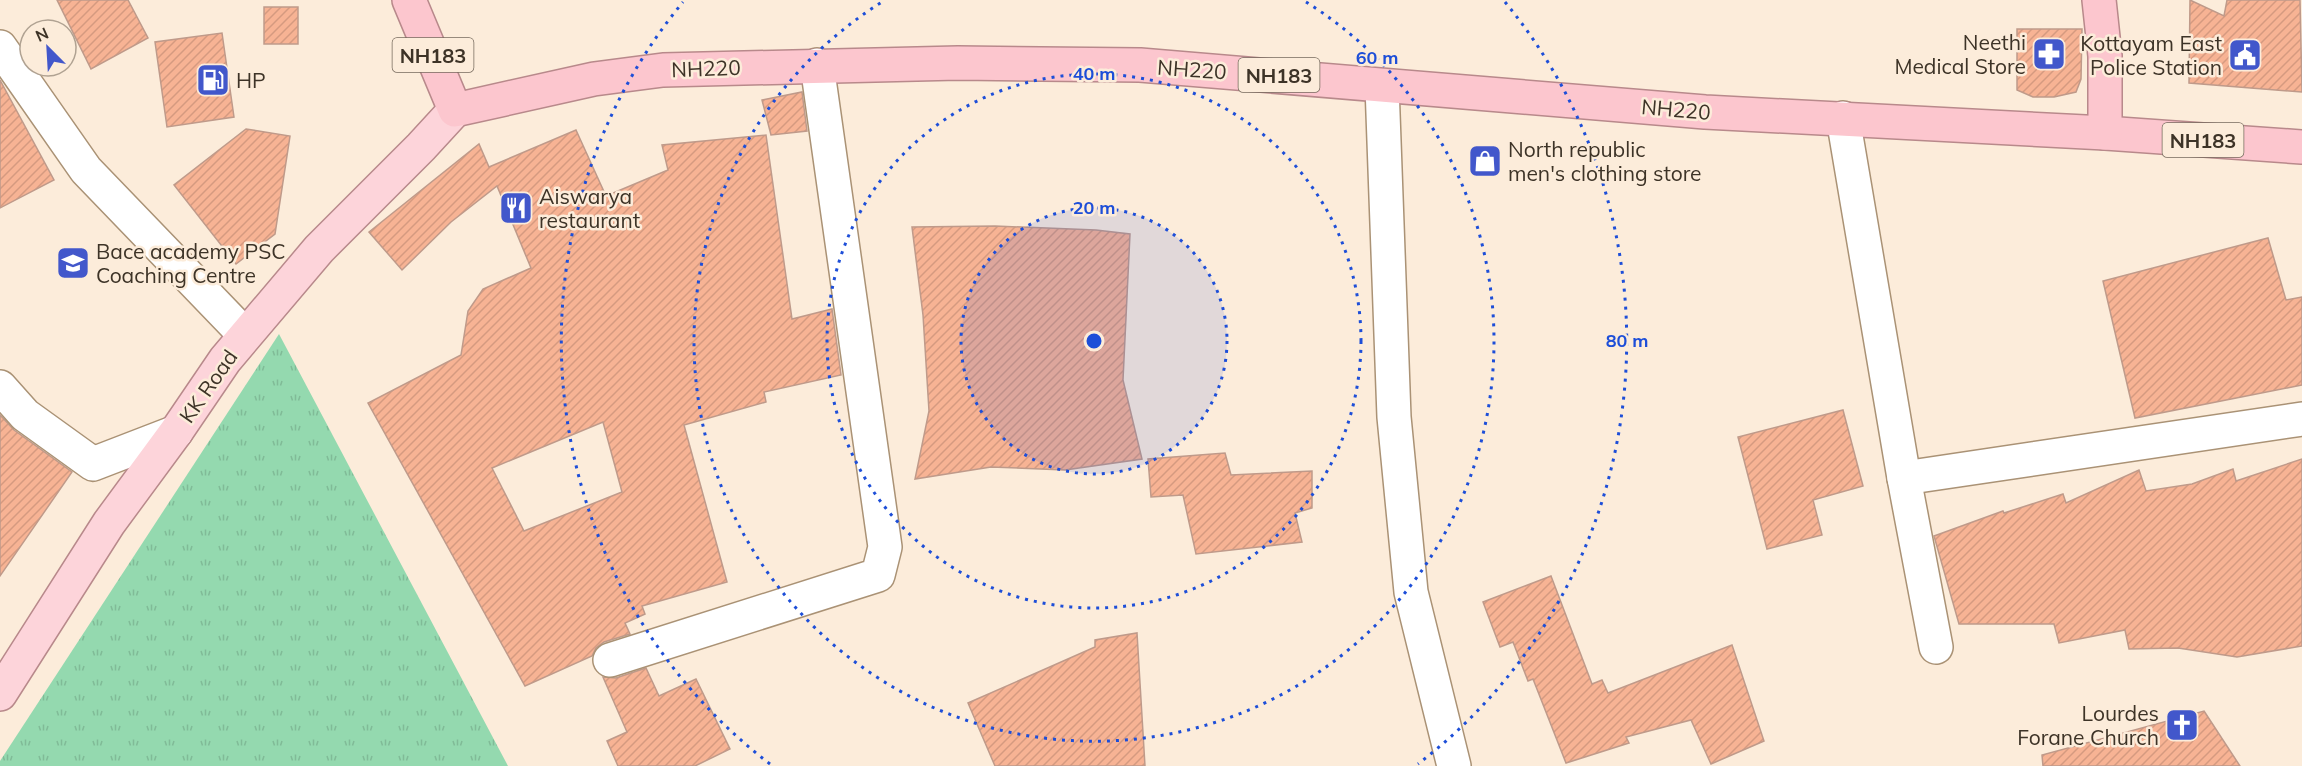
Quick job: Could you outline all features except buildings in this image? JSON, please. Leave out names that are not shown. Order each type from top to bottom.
[{"type":"highway","name":"NH183","points":[[409,0],[455,110]]},
{"type":"highway","points":[[2099,0],[2105,56],[2105,133]]},
{"type":"highway","name":"NH220","points":[[455,110],[594,78],[663,70],[958,63],[1140,65],[1705,112],[2105,133],[2302,147]]},
{"type":"main road","name":"KK Road","points":[[0,693],[110,523],[225,360],[319,249],[422,147],[455,110]]},
{"type":"street","points":[[0,47],[86,170],[245,335]]},
{"type":"street","points":[[610,660],[878,575],[885,547],[817,65]]},
{"type":"street","points":[[1382,86],[1394,417],[1411,592],[1454,766]]},
{"type":"street","points":[[1843,118],[1904,478],[1936,647]]},
{"type":"street","points":[[0,387],[25,415],[93,464],[176,432]]},
{"type":"street","points":[[1904,478],[2302,419]]},
{"type":"green space","points":[[279,334],[508,766],[0,766],[0,761]]},
{"type":"place","name":"Neethi Medical Store","points":[[2049,54]]},
{"type":"place","name":"Kottayam East Police Station","points":[[2245,55]]},
{"type":"place","name":"HP","points":[[213,80]]},
{"type":"place","name":"North republic men's clothing store","points":[[1485,161]]},
{"type":"place","name":"Aiswarya restaurant","points":[[516,208]]},
{"type":"place","name":"Bace academy PSC Coaching Centre","points":[[73,263]]},
{"type":"place","name":"Lourdes Forane Church","points":[[2182,725]]}]
